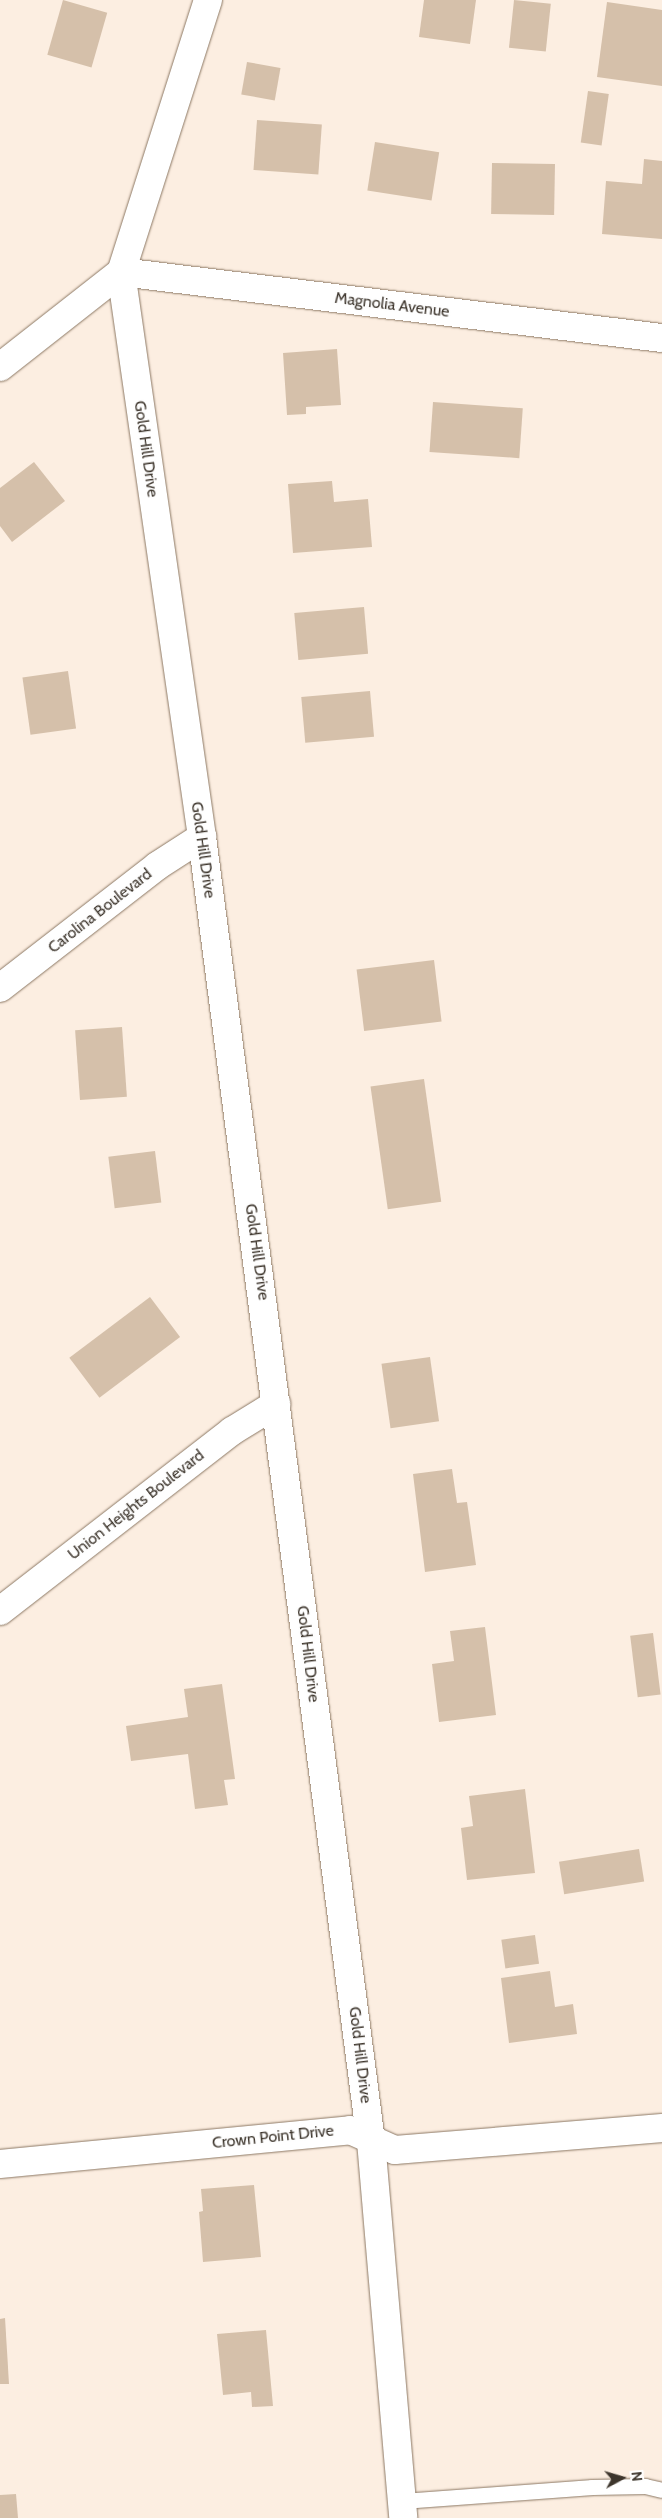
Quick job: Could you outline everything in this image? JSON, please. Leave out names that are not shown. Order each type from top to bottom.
[{"type":"street","name":"Gold Hill Drive","points":[[208,0],[121,272],[202,837],[371,2141],[402,2509]]},
{"type":"street","name":"Magnolia Avenue","points":[[121,272],[662,338]]},
{"type":"street","points":[[0,367],[121,272]]},
{"type":"street","name":"Carolina Boulevard","points":[[0,988],[157,866],[202,837]]},
{"type":"street","name":"Union Heights Boulevard","points":[[0,1611],[232,1431],[276,1404]]},
{"type":"street","name":"Crown Point Drive","points":[[0,2164],[350,2130],[371,2141],[395,2150],[662,2128]]},
{"type":"lane","points":[[402,2509],[592,2487],[645,2486],[662,2490]]},
{"type":"building","points":[[63,0],[107,13],[92,67],[47,55]]},
{"type":"building","points":[[424,0],[476,0],[470,44],[419,37]]},
{"type":"building","points":[[514,0],[551,4],[546,52],[509,48]]},
{"type":"building","points":[[607,2],[662,10],[662,86],[597,77]]},
{"type":"building","points":[[247,62],[280,68],[275,100],[241,94]]},
{"type":"building","points":[[588,91],[609,94],[602,145],[581,142]]},
{"type":"building","points":[[257,120],[322,125],[318,174],[254,170]]},
{"type":"building","points":[[375,142],[439,152],[432,201],[367,190]]},
{"type":"building","points":[[644,159],[662,161],[662,239],[602,234],[606,181],[642,184]]},
{"type":"building","points":[[492,163],[555,164],[554,215],[491,214]]},
{"type":"building","points":[[337,349],[341,405],[306,407],[306,414],[287,415],[283,353]]},
{"type":"building","points":[[433,402],[523,408],[519,458],[430,452]]},
{"type":"building","points":[[34,462],[65,501],[12,542],[0,526],[0,488]]},
{"type":"building","points":[[332,481],[334,502],[368,499],[372,547],[293,553],[288,484]]},
{"type":"building","points":[[364,607],[368,654],[298,660],[294,613]]},
{"type":"building","points":[[68,671],[76,728],[31,735],[22,677]]},
{"type":"building","points":[[370,691],[374,737],[305,743],[301,697]]},
{"type":"building","points":[[434,960],[442,1022],[364,1031],[357,970]]},
{"type":"building","points":[[122,1027],[127,1097],[80,1100],[75,1030]]},
{"type":"building","points":[[424,1079],[441,1202],[388,1209],[371,1087]]},
{"type":"building","points":[[155,1151],[161,1203],[115,1208],[108,1157]]},
{"type":"building","points":[[150,1297],[180,1337],[99,1398],[69,1358]]},
{"type":"building","points":[[430,1357],[439,1421],[391,1428],[381,1364]]},
{"type":"building","points":[[452,1469],[457,1503],[467,1502],[476,1565],[425,1572],[413,1474]]},
{"type":"building","points":[[485,1627],[496,1715],[439,1722],[432,1664],[454,1661],[450,1631]]},
{"type":"building","points":[[653,1633],[661,1695],[638,1697],[630,1636]]},
{"type":"building","points":[[222,1684],[235,1779],[224,1780],[228,1805],[195,1809],[188,1754],[131,1761],[126,1726],[188,1717],[184,1689]]},
{"type":"building","points":[[525,1789],[535,1873],[467,1880],[461,1828],[473,1826],[469,1796]]},
{"type":"building","points":[[639,1849],[644,1882],[564,1894],[559,1862]]},
{"type":"building","points":[[535,1935],[539,1964],[505,1968],[501,1940]]},
{"type":"building","points":[[550,1971],[555,2007],[573,2004],[577,2034],[509,2043],[501,1978]]},
{"type":"building","points":[[254,2185],[261,2257],[203,2262],[199,2212],[203,2211],[201,2189]]},
{"type":"building","points":[[5,2318],[9,2384],[0,2384],[0,2319]]},
{"type":"building","points":[[266,2330],[273,2406],[252,2407],[251,2392],[223,2395],[217,2334]]},
{"type":"building","points":[[16,2494],[18,2518],[0,2518],[0,2495]]}]
